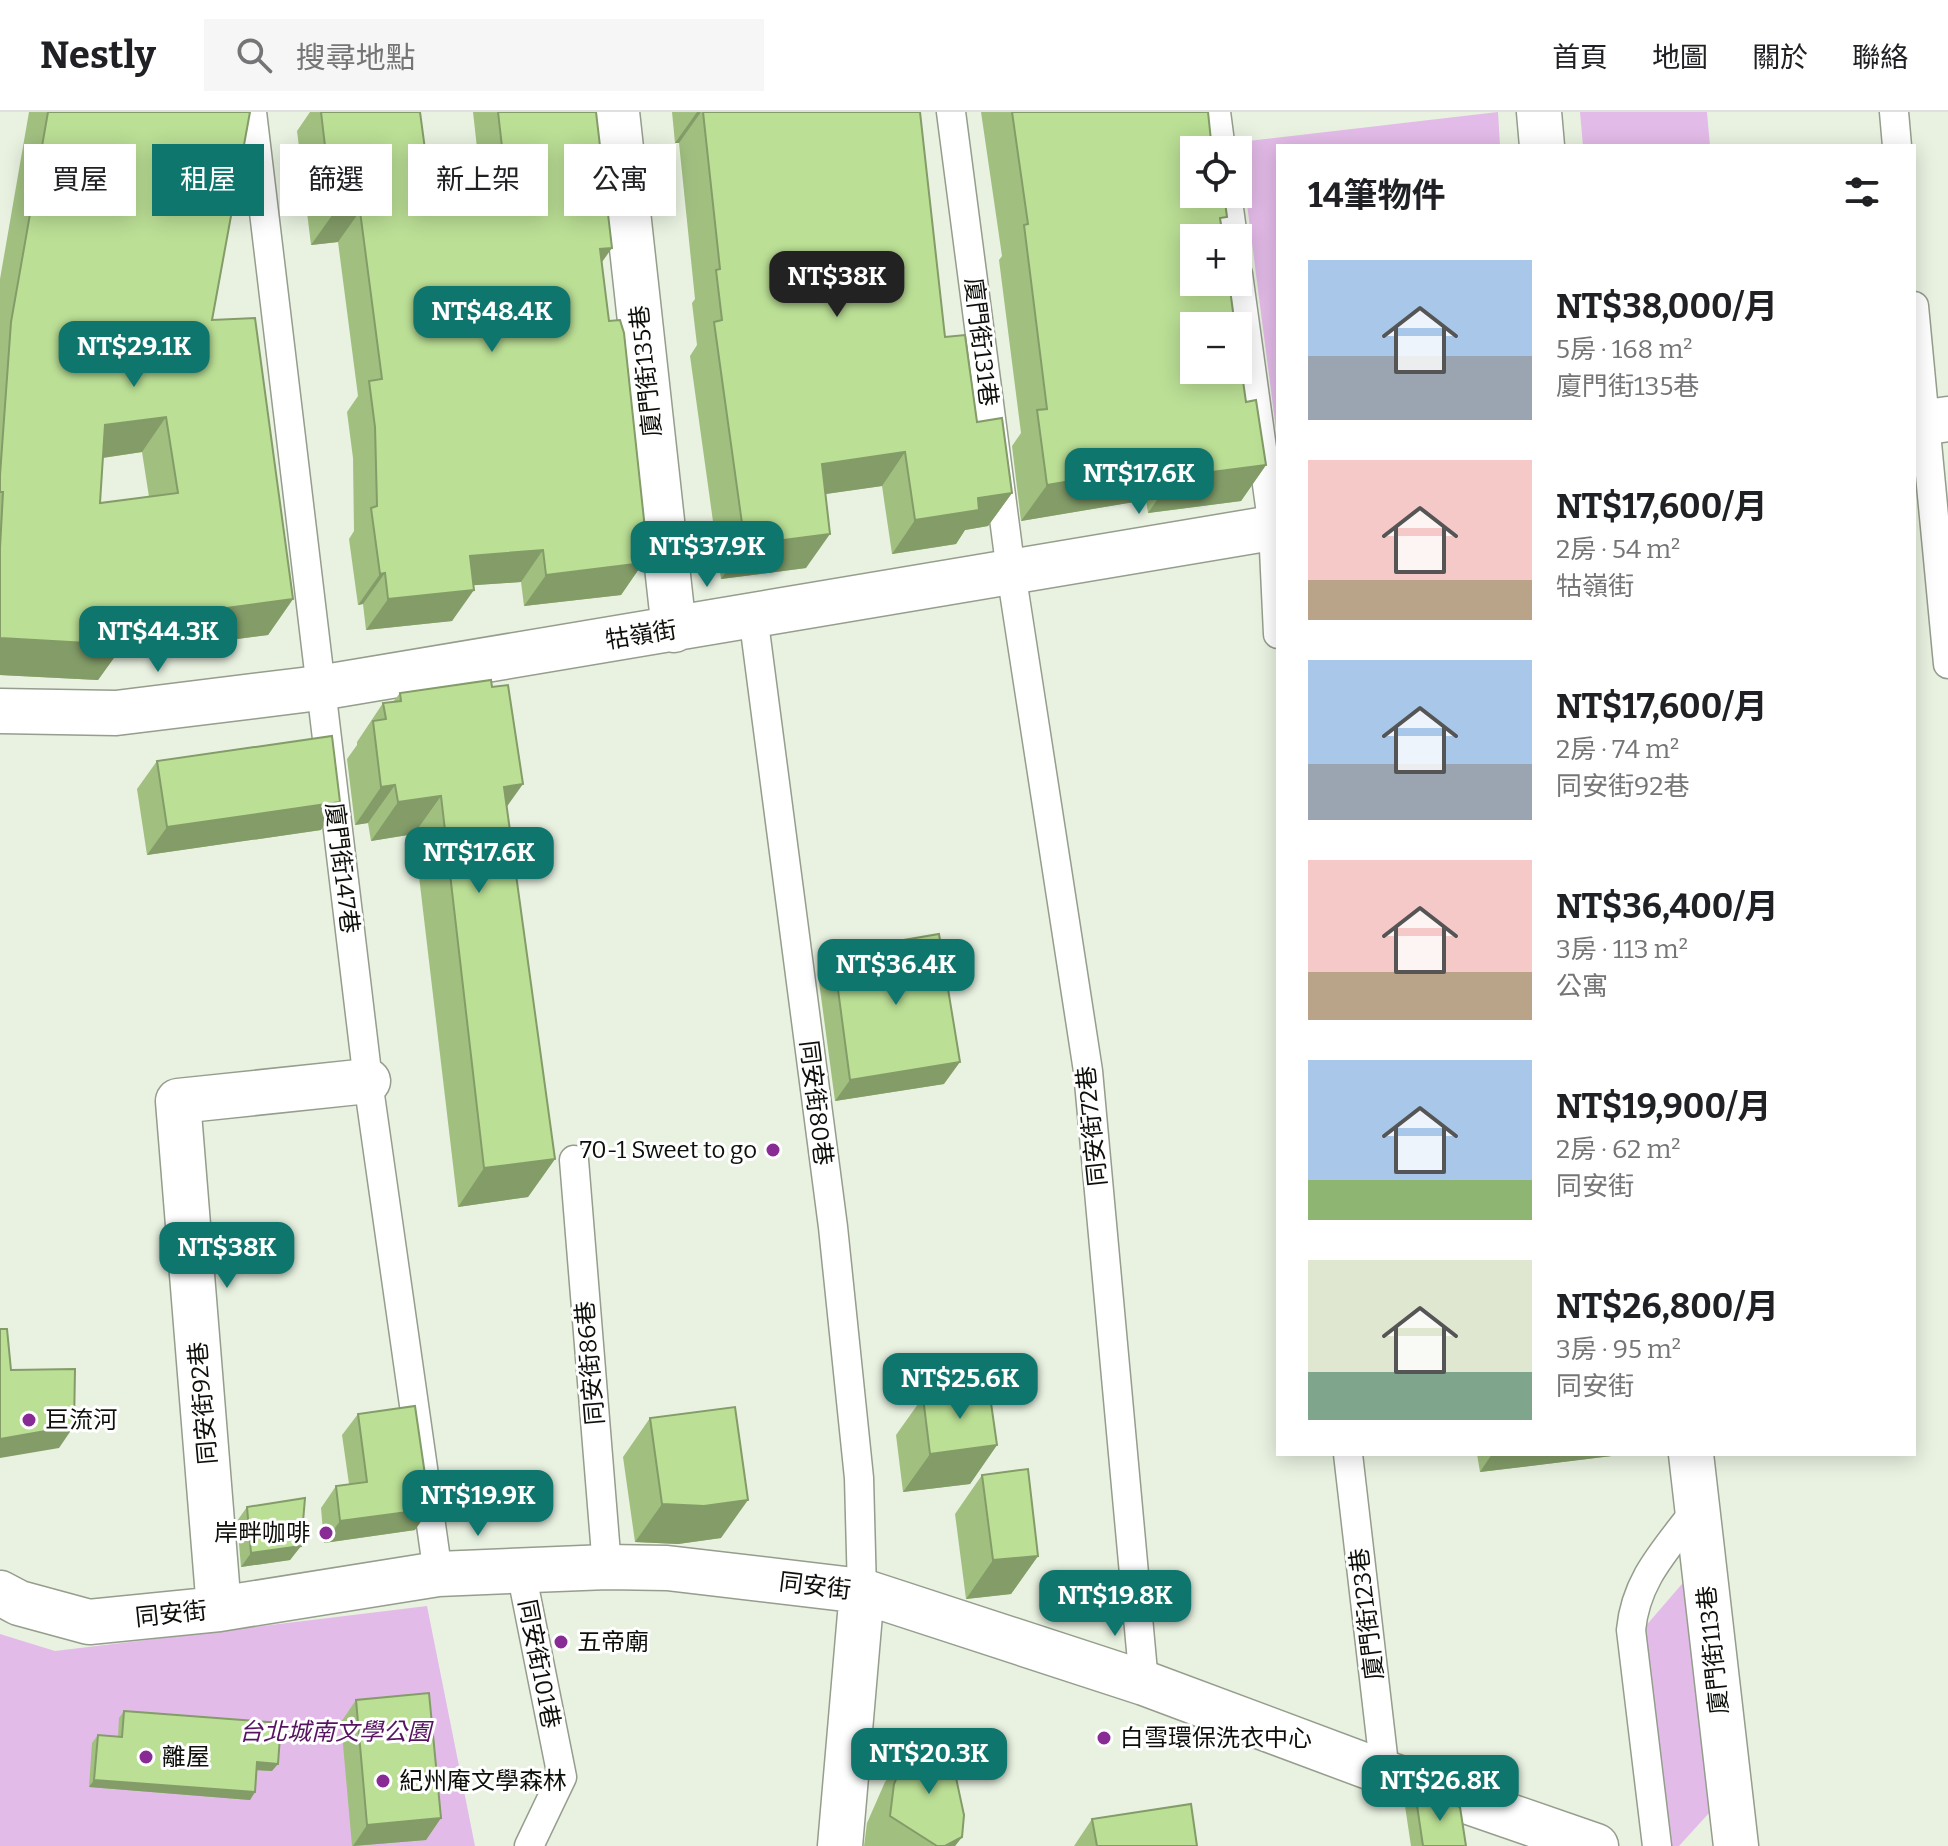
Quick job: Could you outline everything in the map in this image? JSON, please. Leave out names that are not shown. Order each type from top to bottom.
[{"type":"street","name":"廈門街135巷","points":[[617,112],[674,630]]},
{"type":"street","points":[[1539,112],[1542,144]]},
{"type":"street","name":"牯嶺街","points":[[0,711],[116,713],[319,688],[1276,528]]},
{"type":"street","name":"同安街92巷","points":[[219,1609],[178,1101],[368,1081]]},
{"type":"street","name":"廈門街113巷","points":[[1691,1456],[1736,1846]]},
{"type":"street","name":"同安街","points":[[0,1593],[19,1603],[89,1622],[219,1609],[438,1574],[607,1567],[667,1568],[862,1591],[1144,1683],[1385,1773],[1596,1846]]},
{"type":"street","points":[[842,1845],[862,1591]]},
{"type":"lane","name":"廈門街147巷","points":[[252,112],[368,1081],[438,1574]]},
{"type":"lane","name":"廈門街131巷","points":[[951,112],[1011,572]]},
{"type":"lane","points":[[1216,112],[1219,136]]},
{"type":"lane","points":[[1894,112],[1897,144]]},
{"type":"lane","points":[[1241,296],[1276,528]]},
{"type":"lane","points":[[1916,321],[1929,422],[1948,664]]},
{"type":"lane","name":"同安街72巷","points":[[1011,572],[1088,1071],[1144,1683]]},
{"type":"lane","name":"同安街80巷","points":[[753,615],[833,1227],[859,1478],[862,1591]]},
{"type":"lane","name":"同安街86巷","points":[[574,1160],[607,1567]]},
{"type":"lane","name":"廈門街123巷","points":[[1348,1456],[1385,1773]]},
{"type":"lane","points":[[1657,1846],[1631,1630],[1634,1600],[1647,1575],[1697,1508]]},
{"type":"lane","name":"同安街101巷","points":[[521,1571],[562,1777],[529,1846]]},
{"type":"green space","points":[[1498,112],[1500,144],[1276,144],[1276,429],[1252,224],[1247,208],[1252,208],[1252,140]]},
{"type":"green space","points":[[1580,112],[1707,112],[1710,144],[1583,144]]},
{"type":"green space","points":[[1694,1570],[1720,1801],[1679,1846],[1670,1846],[1644,1628]]},
{"type":"green space","name":"台北城南文學公園","points":[[427,1606],[475,1846],[0,1846],[0,1634],[55,1651]]},
{"type":"building","points":[[48,112],[250,112],[244,144],[152,144],[152,216],[231,216],[212,320],[255,318],[293,599],[124,622],[123,645],[0,638],[3,492],[0,492],[11,322],[30,216],[136,216],[136,144],[42,144]],"holes":[[[166,417],[178,493],[100,503],[105,425]]]},
{"type":"building","points":[[321,112],[420,112],[424,144],[408,144],[408,216],[548,216],[548,144],[502,144],[498,112],[596,112],[600,144],[564,144],[564,216],[608,216],[612,248],[600,249],[609,321],[620,320],[624,333],[645,529],[639,529],[643,563],[546,575],[543,550],[470,556],[474,590],[388,599],[385,573],[380,574],[371,508],[377,506],[375,427],[369,381],[382,379],[361,216],[392,216],[392,144],[325,144]]},
{"type":"building","points":[[703,112],[920,112],[945,337],[965,335],[977,422],[1002,418],[1012,493],[978,498],[979,510],[915,520],[905,452],[822,464],[830,534],[745,545],[714,322],[722,320],[716,270],[720,269]]},
{"type":"building","points":[[1012,112],[1208,112],[1211,136],[1180,136],[1180,208],[1226,208],[1227,217],[1220,218],[1221,224],[1180,224],[1180,296],[1231,296],[1233,312],[1180,312],[1180,384],[1243,384],[1246,402],[1256,400],[1266,465],[1173,477],[1171,464],[1047,485],[1037,410],[1047,409],[1024,225],[1028,224]]},
{"type":"building","points":[[491,680],[492,687],[508,685],[523,784],[504,787],[555,1159],[484,1168],[441,796],[398,802],[395,785],[381,787],[373,721],[386,719],[383,703],[401,701],[400,693]]},
{"type":"building","points":[[332,736],[340,802],[167,827],[157,761]]},
{"type":"building","points":[[939,934],[960,1062],[850,1080],[833,952]]},
{"type":"building","points":[[0,1329],[7,1329],[11,1370],[75,1369],[74,1426],[0,1439]]},
{"type":"building","points":[[989,1389],[997,1445],[930,1454],[923,1397]]},
{"type":"building","points":[[415,1406],[430,1509],[340,1521],[336,1486],[367,1482],[358,1414]]},
{"type":"building","points":[[735,1407],[748,1500],[704,1506],[662,1504],[650,1418]]},
{"type":"building","points":[[1028,1469],[1038,1556],[993,1560],[982,1475]]},
{"type":"building","points":[[305,1498],[301,1546],[251,1553],[247,1507]]},
{"type":"building","name":"紀州庵文學森林","points":[[429,1693],[441,1818],[367,1825],[356,1700]]},
{"type":"building","name":"離屋","points":[[124,1711],[281,1723],[278,1764],[257,1762],[255,1792],[94,1780],[98,1735],[122,1737]]},
{"type":"building","points":[[912,1743],[950,1750],[964,1815],[962,1837],[945,1846],[937,1846],[890,1816],[894,1784]]},
{"type":"building","points":[[1415,1792],[1460,1807],[1466,1846],[1423,1846]]},
{"type":"building","points":[[1191,1804],[1197,1846],[1097,1846],[1092,1819]]},
{"type":"place","name":"70-1 Sweet to go","points":[[773,1150]]},
{"type":"place","name":"巨流河","points":[[29,1420]]},
{"type":"place","name":"岸畔咖啡","points":[[326,1533]]},
{"type":"place","name":"五帝廟","points":[[561,1642]]},
{"type":"place","name":"白雪環保洗衣中心","points":[[1104,1738]]},
{"type":"place","name":"離屋","points":[[146,1757]]},
{"type":"place","name":"紀州庵文學森林","points":[[383,1781]]}]
